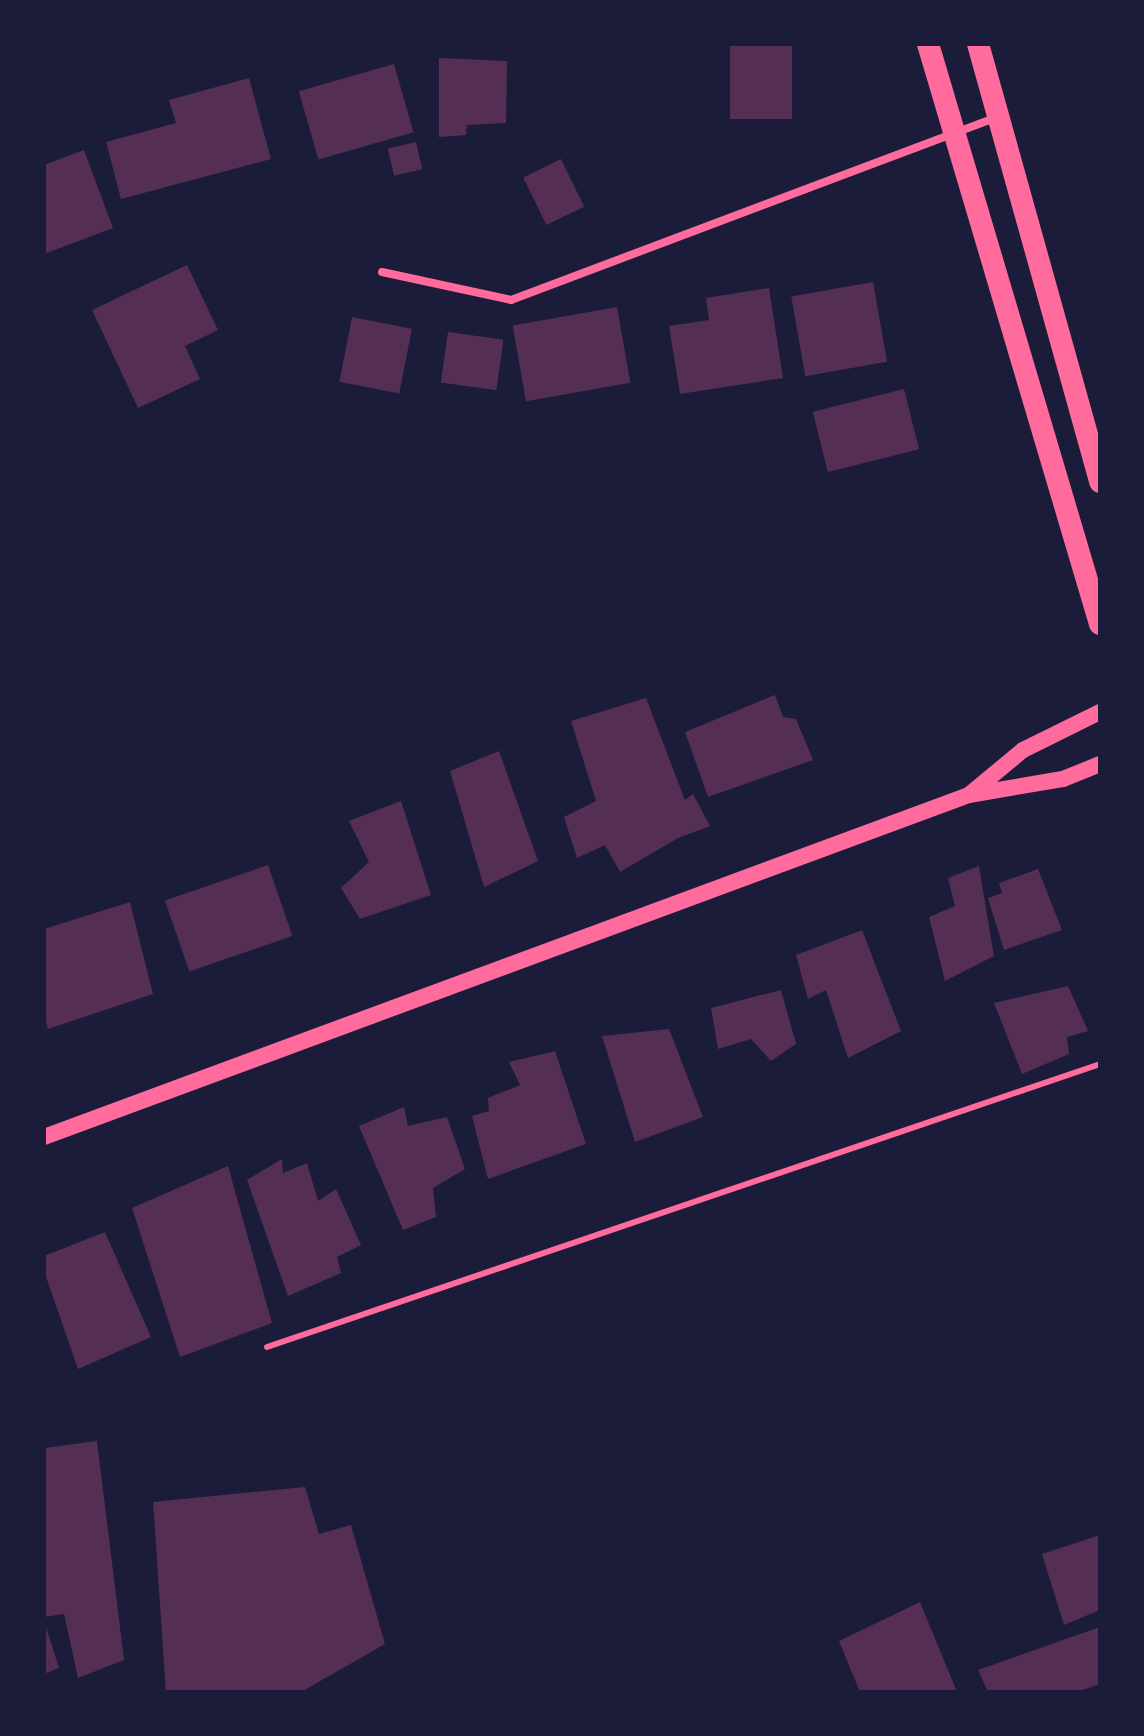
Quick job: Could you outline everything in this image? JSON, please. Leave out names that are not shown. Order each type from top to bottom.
[{"type":"highway","points":[[928,44],[1100,624]]},
{"type":"highway","points":[[978,44],[1100,482]]},
{"type":"main road","points":[[969,795],[1023,750],[1100,712]]},
{"type":"main road","points":[[44,1137],[969,795],[1063,779],[1100,764]]},
{"type":"street","points":[[382,272],[511,300],[998,117]]},
{"type":"lane","points":[[267,1347],[1100,1064]]},
{"type":"building","points":[[730,44],[792,44],[792,119],[730,119]]},
{"type":"building","points":[[439,58],[507,61],[506,123],[467,125],[466,135],[439,137]]},
{"type":"building","points":[[394,64],[414,132],[318,160],[299,91]]},
{"type":"building","points":[[249,78],[271,159],[121,199],[106,142],[176,123],[169,100]]},
{"type":"building","points":[[416,142],[422,169],[394,176],[388,149]]},
{"type":"building","points":[[84,150],[113,228],[44,254],[44,165]]},
{"type":"building","points":[[561,159],[584,207],[546,225],[523,177]]},
{"type":"building","points":[[187,265],[218,330],[185,346],[200,379],[138,408],[92,310]]},
{"type":"building","points":[[873,282],[887,362],[805,376],[791,296]]},
{"type":"building","points":[[769,288],[783,378],[680,394],[669,326],[709,320],[706,298]]},
{"type":"building","points":[[617,307],[630,383],[526,401],[513,325]]},
{"type":"building","points":[[352,317],[412,329],[399,393],[339,382]]},
{"type":"building","points":[[448,332],[503,340],[496,390],[441,383]]},
{"type":"building","points":[[904,389],[919,449],[828,472],[813,412]]},
{"type":"building","points":[[775,695],[783,717],[796,719],[813,760],[708,797],[685,732]]},
{"type":"building","points":[[646,698],[685,800],[693,794],[710,826],[678,838],[620,872],[605,845],[577,858],[564,817],[596,801],[571,721]]},
{"type":"building","points":[[499,751],[538,861],[484,887],[450,771]]},
{"type":"building","points":[[401,801],[431,895],[360,919],[341,888],[369,862],[349,821]]},
{"type":"building","points":[[268,865],[292,936],[189,971],[165,900]]},
{"type":"building","points":[[979,866],[994,956],[945,981],[929,917],[955,906],[948,878]]},
{"type":"building","points":[[1038,869],[1062,930],[1004,950],[988,898],[1002,893],[999,883]]},
{"type":"building","points":[[130,902],[153,994],[48,1029],[44,1015],[44,929]]},
{"type":"building","points":[[862,930],[901,1031],[848,1058],[826,990],[808,999],[796,955]]},
{"type":"building","points":[[1068,986],[1088,1031],[1067,1037],[1069,1054],[1022,1074],[994,1003]]},
{"type":"building","points":[[781,990],[796,1044],[771,1061],[751,1039],[718,1049],[711,1008]]},
{"type":"building","points":[[669,1029],[703,1117],[635,1142],[602,1036]]},
{"type":"building","points":[[555,1051],[586,1144],[488,1179],[472,1116],[489,1111],[488,1098],[520,1085],[509,1062]]},
{"type":"building","points":[[404,1107],[408,1126],[447,1117],[465,1169],[433,1188],[436,1217],[403,1230],[359,1126]]},
{"type":"building","points":[[282,1159],[283,1173],[307,1163],[318,1201],[336,1189],[361,1245],[337,1257],[341,1273],[288,1296],[247,1180]]},
{"type":"building","points":[[228,1166],[272,1323],[180,1357],[132,1208]]},
{"type":"building","points":[[105,1232],[151,1337],[78,1369],[44,1271],[44,1256]]},
{"type":"building","points":[[97,1441],[124,1660],[78,1678],[64,1614],[44,1617],[44,1448]]},
{"type":"building","points":[[305,1487],[319,1534],[351,1525],[385,1644],[301,1692],[166,1692],[153,1502]]},
{"type":"building","points":[[1100,1535],[1100,1610],[1064,1625],[1042,1554]]},
{"type":"building","points":[[920,1602],[957,1692],[860,1692],[839,1641]]},
{"type":"building","points":[[44,1621],[59,1668],[44,1674]]},
{"type":"building","points":[[1100,1627],[1100,1684],[1077,1692],[988,1692],[978,1670]]}]
